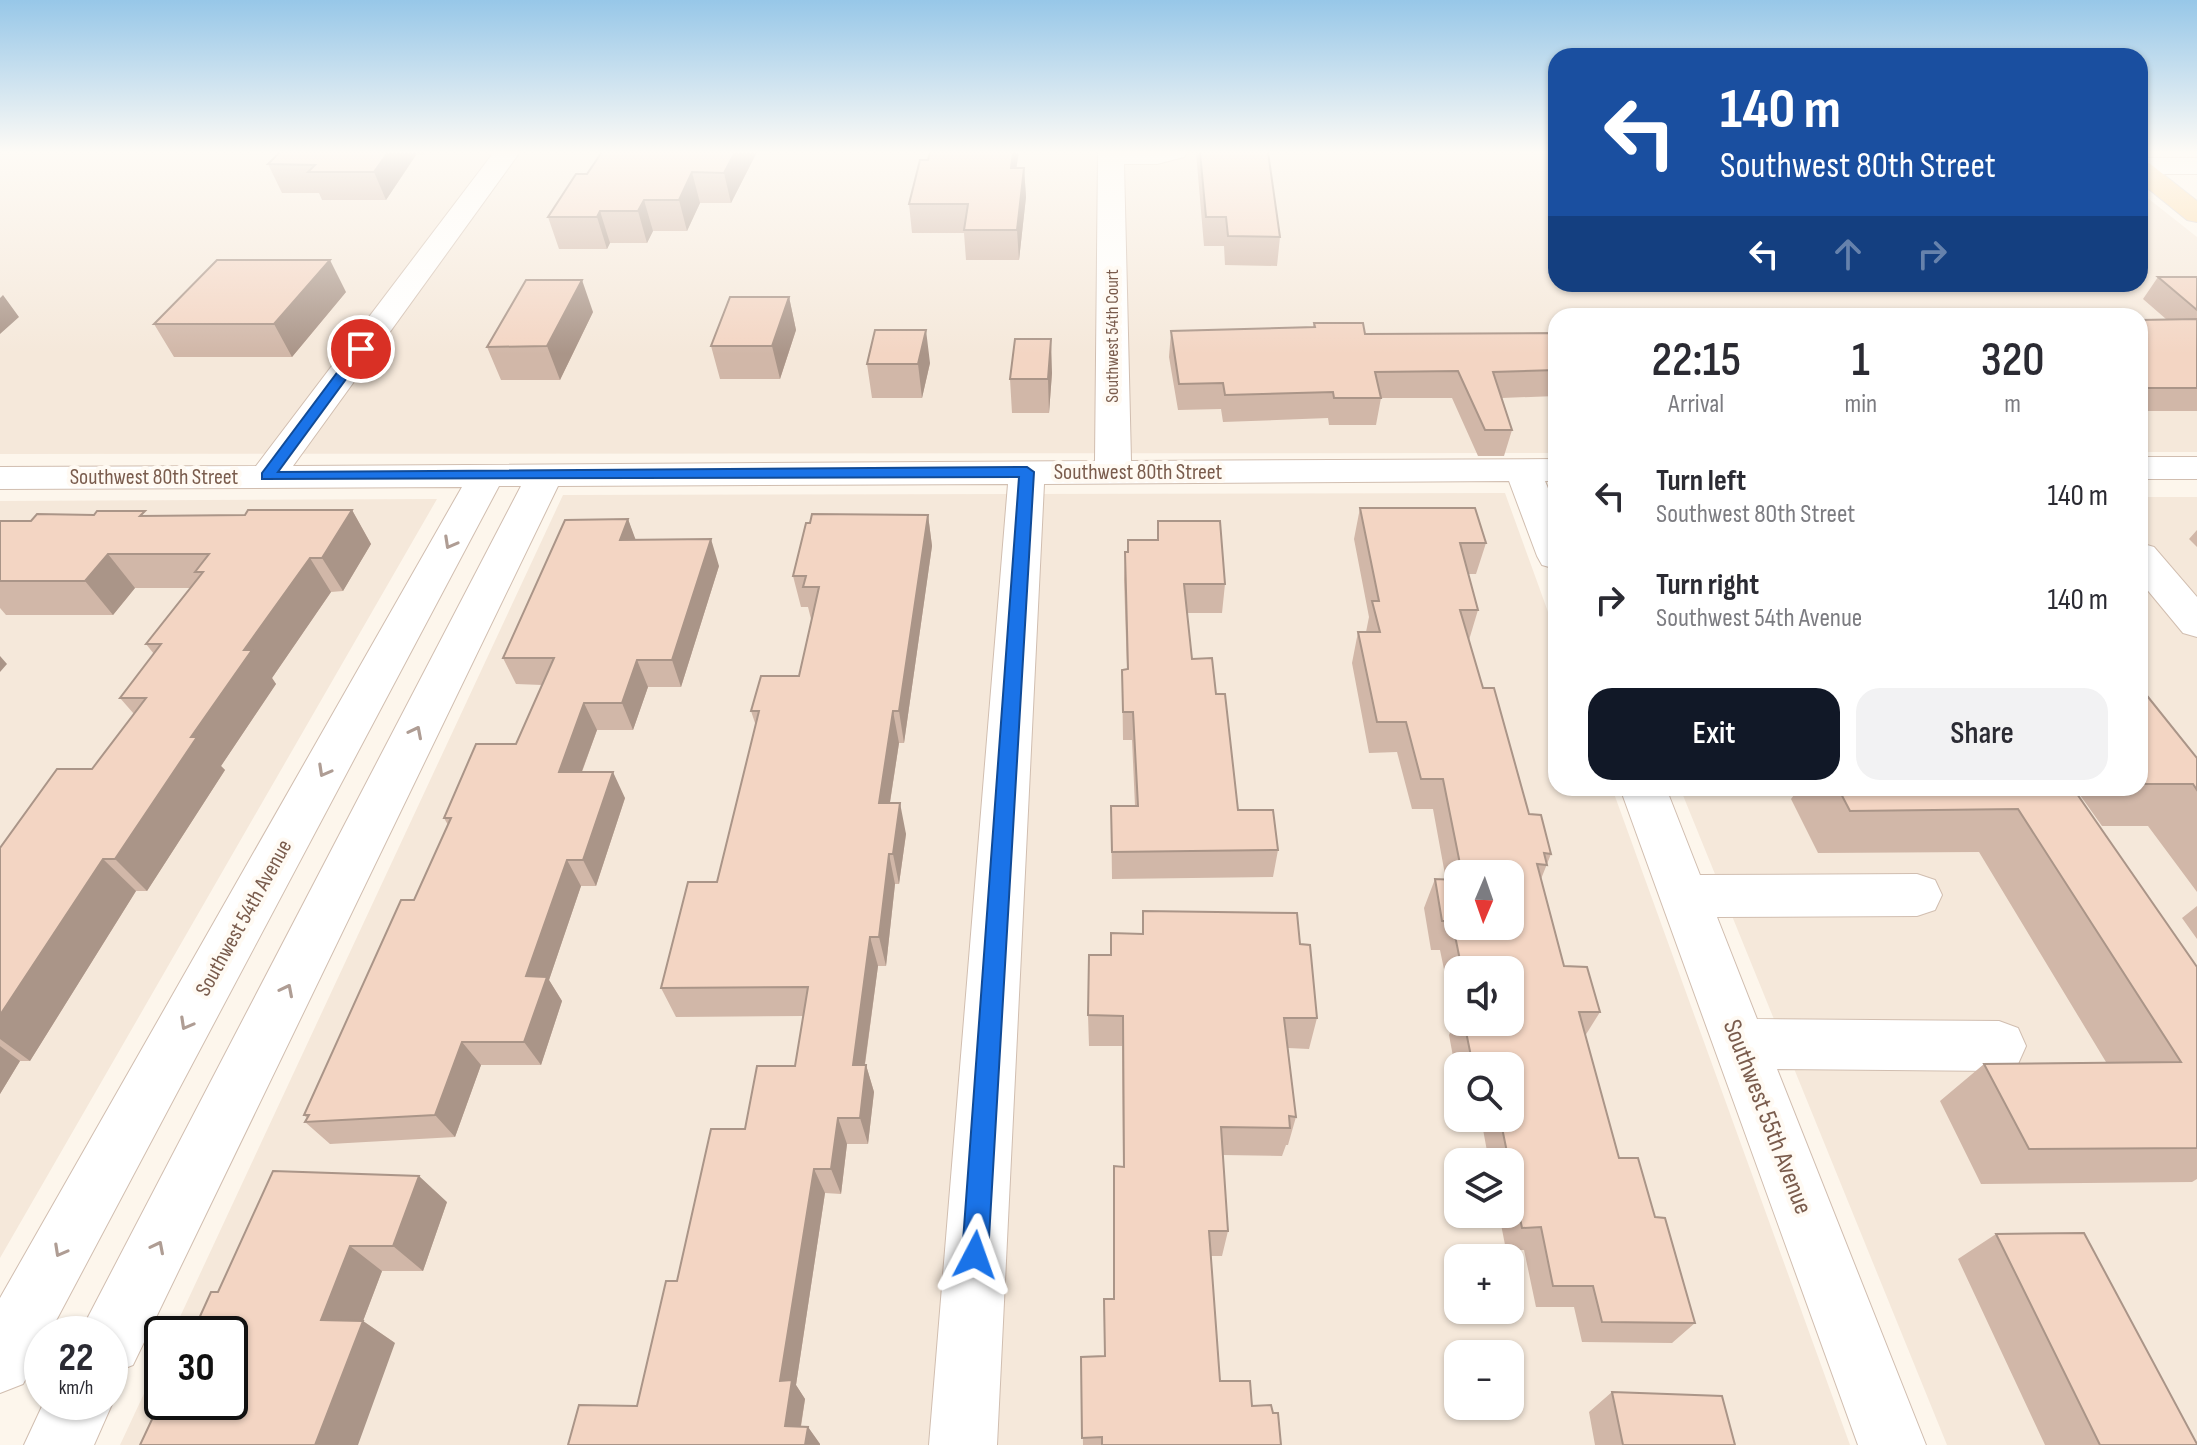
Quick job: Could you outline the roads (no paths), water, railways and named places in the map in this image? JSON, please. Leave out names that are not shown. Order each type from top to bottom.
[{"type":"street","points":[[267,476],[457,219]]},
{"type":"street","name":"Southwest 54th Court","points":[[1111,219],[1113,472]]},
{"type":"street","points":[[2148,468],[2197,468]]},
{"type":"street","points":[[1540,470],[1548,513]]},
{"type":"street","name":"Southwest 80th Street","points":[[0,478],[1540,470]]},
{"type":"street","points":[[963,1445],[1027,472]]},
{"type":"street","name":"Southwest 54th Avenue","points":[[0,1361],[487,475]]},
{"type":"street","points":[[123,1316],[545,475]]},
{"type":"street","points":[[2148,565],[2197,623]]},
{"type":"street","name":"Southwest 55th Avenue","points":[[1646,796],[1892,1445]]},
{"type":"street","points":[[1684,896],[1917,895]]},
{"type":"street","points":[[1739,1044],[1999,1046]]},
{"type":"street","points":[[58,1445],[71,1420]]}]
